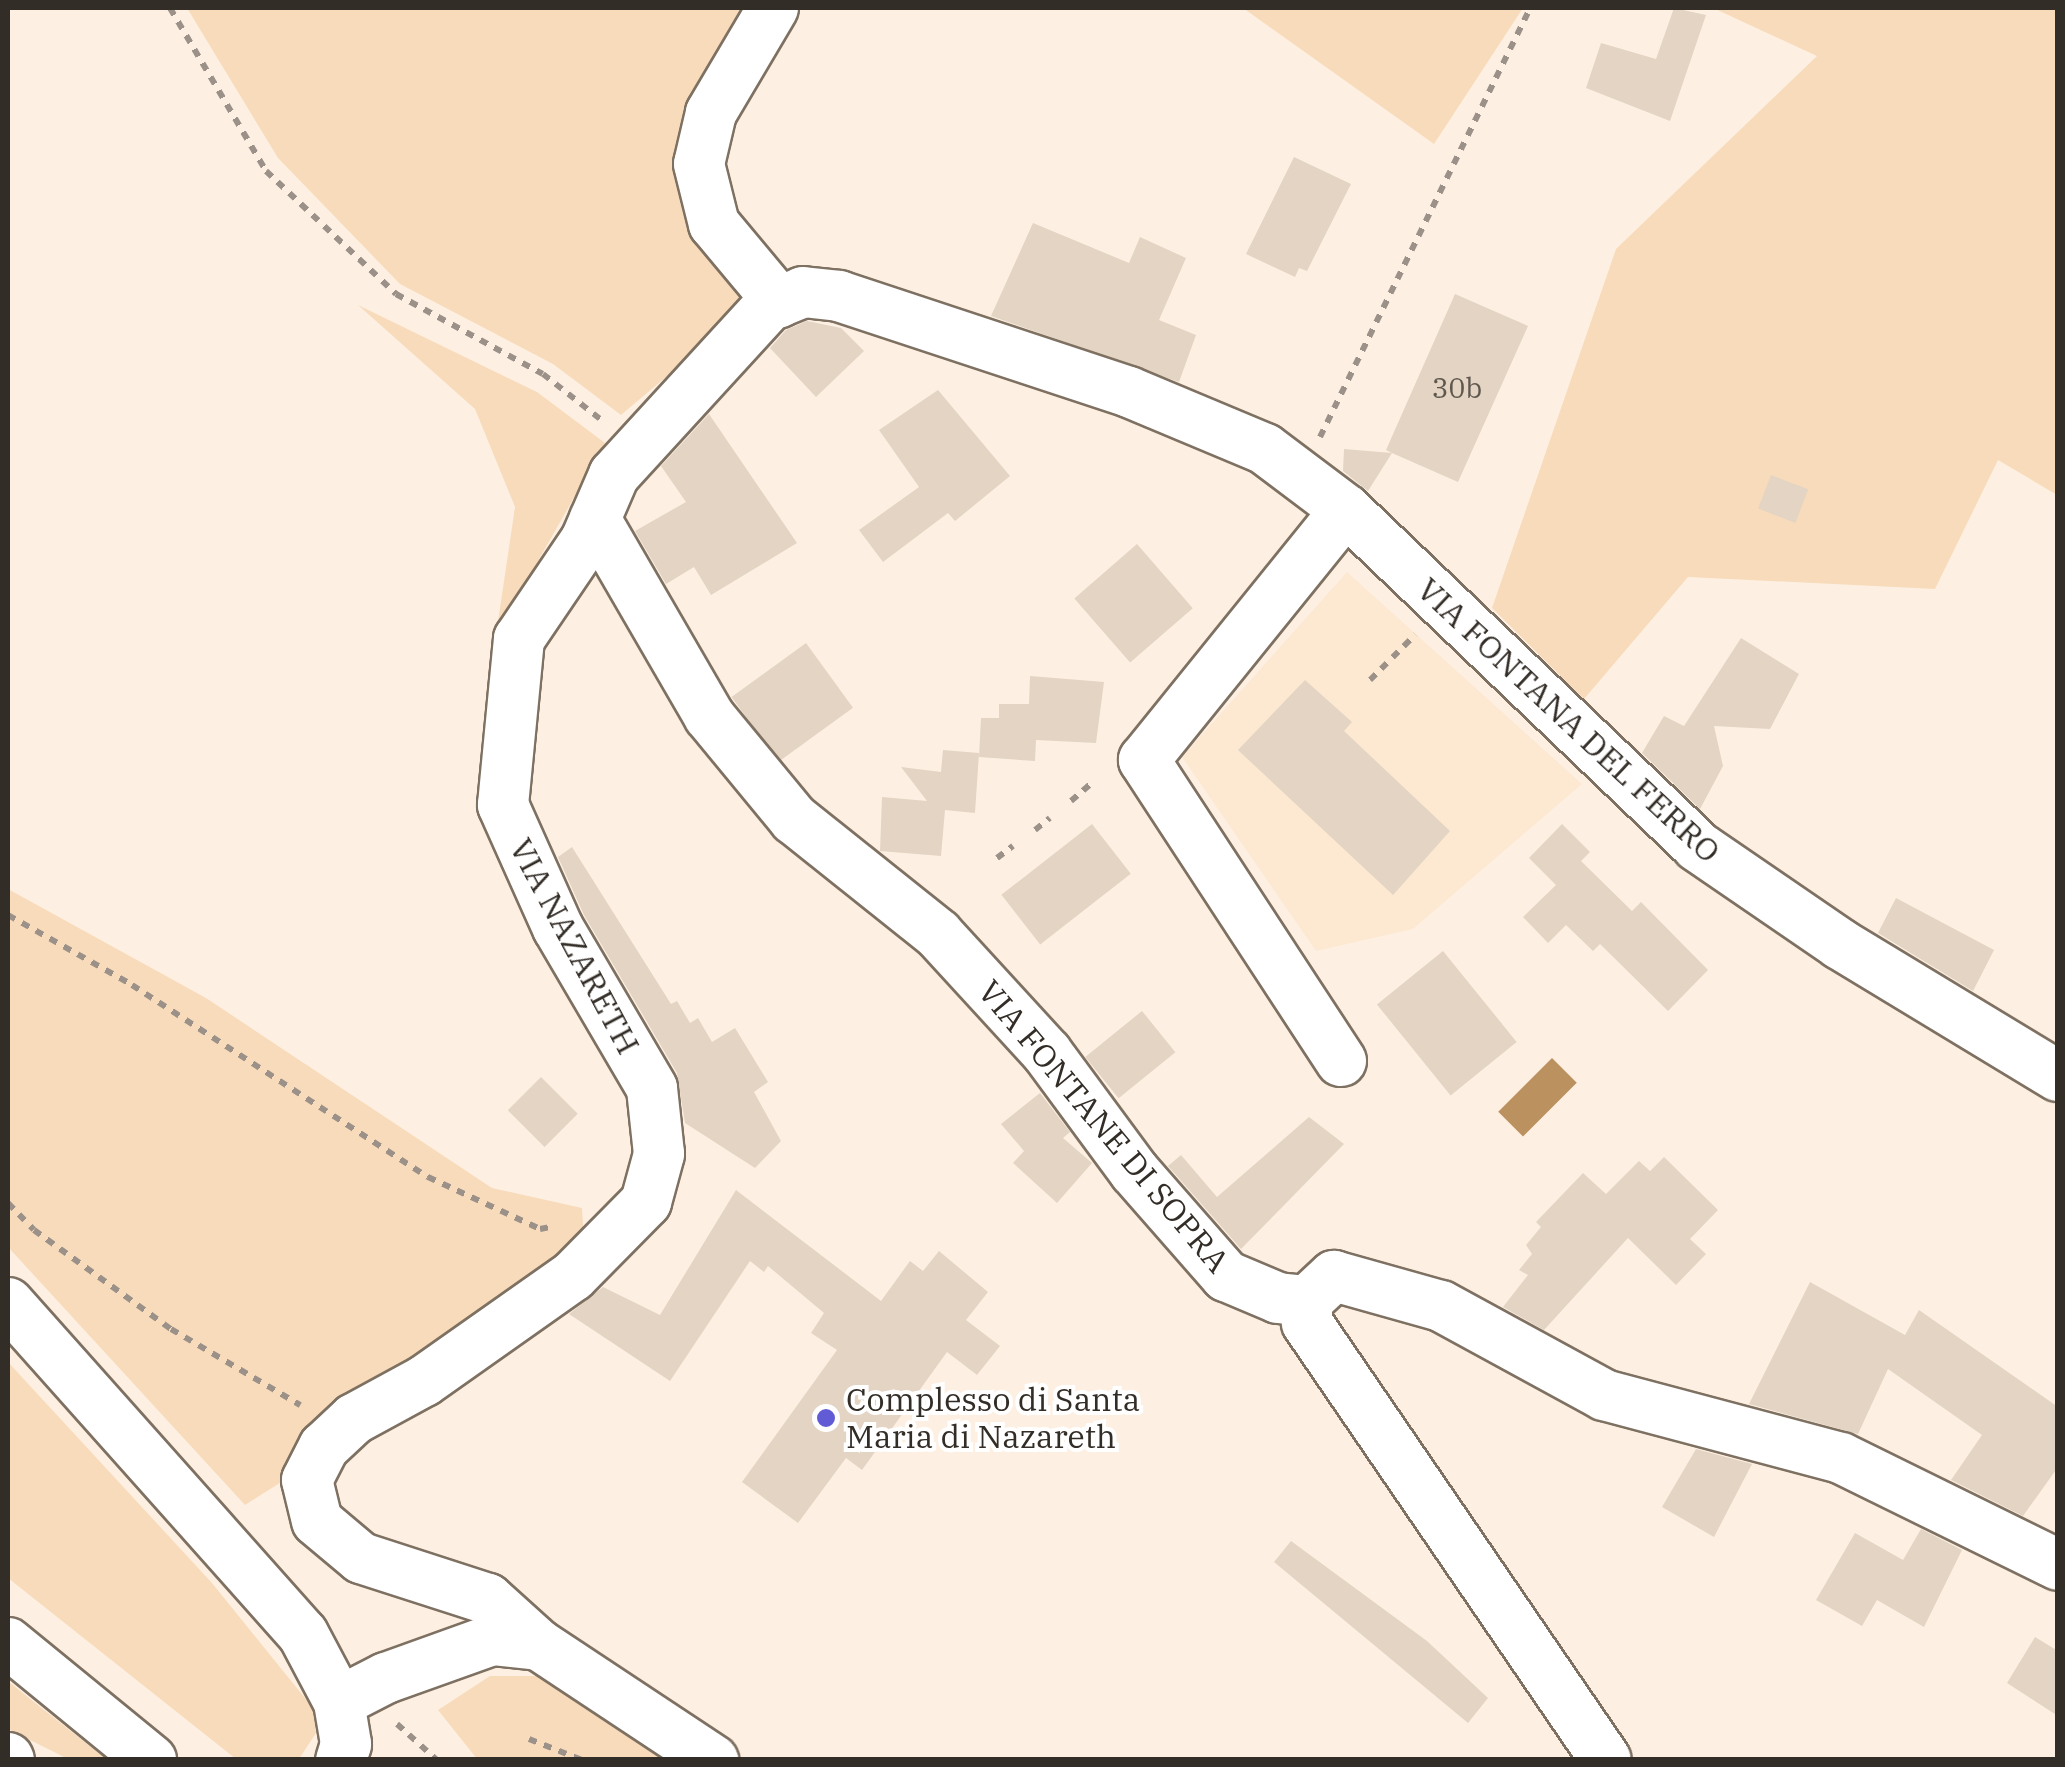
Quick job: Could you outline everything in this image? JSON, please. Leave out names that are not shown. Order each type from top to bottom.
[{"type":"street","points":[[595,519],[614,476],[702,374],[779,302],[714,224],[699,164],[711,114],[773,8]]},
{"type":"street","name":"VIA FONTANA DEL FERRO","points":[[779,302],[802,292],[839,296],[1129,392],[1265,449],[1346,510],[1697,846],[1840,944],[2058,1076]]},
{"type":"street","points":[[1341,1061],[1144,760],[1346,510]]},
{"type":"street","name":"VIA NAZARETH","points":[[539,1645],[488,1599],[362,1558],[317,1521],[307,1480],[324,1447],[354,1420],[491,1336],[625,1229],[646,1202],[659,1154],[652,1088],[558,928],[503,805],[519,638],[595,519]]},
{"type":"street","name":"VIA FONTANE DI SOPRA","points":[[595,519],[709,716],[794,819],[938,934],[1047,1053],[1134,1170],[1226,1276],[1278,1298],[1307,1301]]},
{"type":"street","points":[[1606,1760],[1307,1323],[1307,1301],[1334,1276],[1441,1306],[1604,1396],[1841,1458],[2058,1565]]},
{"type":"street","points":[[8,1303],[303,1634],[339,1702],[346,1744],[340,1760]]},
{"type":"street","points":[[339,1702],[386,1678],[492,1640],[539,1645],[713,1760]]},
{"type":"street","points":[[8,1643],[152,1760]]},
{"type":"path","points":[[170,8],[266,171],[396,294],[543,374],[638,448]]},
{"type":"path","points":[[1302,477],[1530,8]]},
{"type":"path","points":[[1370,680],[1407,645]]},
{"type":"path","points":[[1071,801],[1092,783]]},
{"type":"path","points":[[1034,830],[1050,818]]},
{"type":"path","points":[[997,858],[1013,846]]},
{"type":"path","points":[[8,915],[132,985],[428,1177],[540,1230],[573,1223]]},
{"type":"path","points":[[8,1204],[34,1230],[171,1329],[311,1411]]},
{"type":"path","points":[[529,1739],[582,1760]]},
{"type":"shaded area","points":[[187,8],[788,8],[717,131],[711,174],[770,289],[621,415],[553,364],[400,284],[278,158]]},
{"type":"shaded area","points":[[1243,8],[1523,8],[1434,144]]},
{"type":"shaded area","points":[[1713,8],[2057,8],[2057,495],[1998,460],[1935,589],[1688,577],[1584,699],[1492,608],[1616,249],[1817,56]]},
{"type":"shaded area","points":[[358,305],[537,392],[605,443],[496,635],[515,507],[475,409]]},
{"type":"shaded area","points":[[1347,572],[1582,784],[1413,929],[1316,951],[1182,757]]},
{"type":"shaded area","points":[[8,889],[206,998],[492,1188],[582,1208],[586,1273],[513,1336],[245,1505],[8,1247]]},
{"type":"shaded area","points":[[1552,1058],[1577,1083],[1523,1136],[1498,1112]]},
{"type":"shaded area","points":[[8,1362],[212,1583],[313,1708],[316,1733],[299,1759],[236,1759],[8,1578]]},
{"type":"shaded area","points":[[490,1676],[561,1676],[675,1759],[477,1759],[438,1710]]},
{"type":"shaded area","points":[[8,1681],[106,1759],[68,1759],[8,1729]]},
{"type":"building","points":[[1674,8],[1706,15],[1670,121],[1586,88],[1601,43],[1656,59]]},
{"type":"building","points":[[1294,157],[1351,184],[1307,271],[1299,268],[1295,277],[1246,254]]},
{"type":"building","points":[[1033,223],[1129,263],[1140,237],[1186,258],[1159,320],[1196,335],[1179,382],[991,316]]},
{"type":"building","points":[[1455,294],[1528,326],[1458,482],[1386,450]]},
{"type":"building","points":[[807,321],[841,328],[864,351],[816,397],[770,348],[786,330]]},
{"type":"building","points":[[938,390],[1010,476],[955,521],[948,513],[883,562],[859,530],[919,487],[879,430]]},
{"type":"building","points":[[709,414],[797,543],[711,595],[694,567],[666,584],[635,531],[686,502],[661,466]]},
{"type":"building","points":[[1344,449],[1392,453],[1368,491],[1343,471]]},
{"type":"building","points":[[1771,475],[1808,489],[1795,523],[1758,509]]},
{"type":"building","points":[[1137,544],[1193,608],[1130,663],[1074,598]]},
{"type":"building","points":[[1741,638],[1799,674],[1770,729],[1714,726],[1723,766],[1700,809],[1642,753],[1664,716],[1684,726]]},
{"type":"building","points":[[806,643],[853,708],[779,762],[732,697]]},
{"type":"building","points":[[1030,676],[1104,682],[1096,743],[1036,740],[1035,761],[979,757],[981,718],[999,718],[999,704],[1029,704]]},
{"type":"building","points":[[1305,680],[1352,722],[1344,731],[1450,831],[1393,895],[1238,750]]},
{"type":"building","points":[[943,750],[979,753],[975,813],[945,810],[941,856],[880,851],[882,797],[927,801],[901,767],[941,772]]},
{"type":"building","points":[[1092,824],[1131,874],[1040,944],[1001,895]]},
{"type":"building","points":[[1562,824],[1590,852],[1581,861],[1632,911],[1641,902],[1708,970],[1668,1011],[1600,944],[1593,951],[1566,925],[1548,943],[1523,917],[1556,885],[1529,858]]},
{"type":"building","points":[[572,847],[671,1004],[677,1001],[690,1023],[698,1018],[712,1042],[735,1028],[768,1082],[754,1092],[781,1141],[755,1168],[685,1123],[677,1073],[584,915],[558,857]]},
{"type":"building","points":[[1896,898],[1994,950],[1973,991],[1878,933]]},
{"type":"building","points":[[1443,951],[1517,1042],[1451,1095],[1377,1004]]},
{"type":"building","points":[[1142,1011],[1175,1052],[1119,1098],[1085,1057]]},
{"type":"building","points":[[541,1077],[578,1114],[545,1147],[508,1110]]},
{"type":"building","points":[[1040,1093],[1070,1132],[1063,1138],[1092,1163],[1057,1203],[1013,1163],[1024,1151],[1001,1124]]},
{"type":"building","points":[[1309,1117],[1344,1144],[1241,1249],[1168,1166],[1181,1155],[1217,1197]]},
{"type":"building","points":[[1664,1157],[1718,1210],[1690,1239],[1706,1254],[1676,1285],[1628,1238],[1544,1330],[1503,1307],[1528,1275],[1519,1270],[1532,1254],[1526,1245],[1541,1227],[1536,1222],[1583,1173],[1606,1194],[1639,1161],[1650,1171]]},
{"type":"building","points":[[736,1190],[881,1301],[910,1261],[923,1271],[939,1251],[988,1292],[966,1320],[1000,1346],[977,1375],[947,1352],[862,1470],[846,1458],[798,1523],[742,1482],[837,1350],[811,1333],[824,1313],[768,1266],[764,1272],[750,1261],[670,1381],[569,1314],[603,1287],[660,1315]]},
{"type":"building","points":[[1810,1282],[1905,1335],[1919,1310],[2058,1407],[2058,1467],[2023,1516],[1951,1480],[1982,1435],[1888,1369],[1858,1434],[1749,1404]]},
{"type":"building","points":[[1696,1449],[1752,1464],[1714,1537],[1662,1507]]},
{"type":"building","points":[[1921,1529],[1962,1550],[1924,1627],[1877,1600],[1862,1626],[1816,1600],[1855,1533],[1903,1560]]},
{"type":"building","points":[[1291,1541],[1427,1641],[1488,1698],[1468,1723],[1274,1562]]},
{"type":"building","points":[[2035,1637],[2058,1651],[2058,1716],[2007,1683]]},
{"type":"place","name":"Complesso di Santa Maria di Nazareth","points":[[826,1418]]}]
